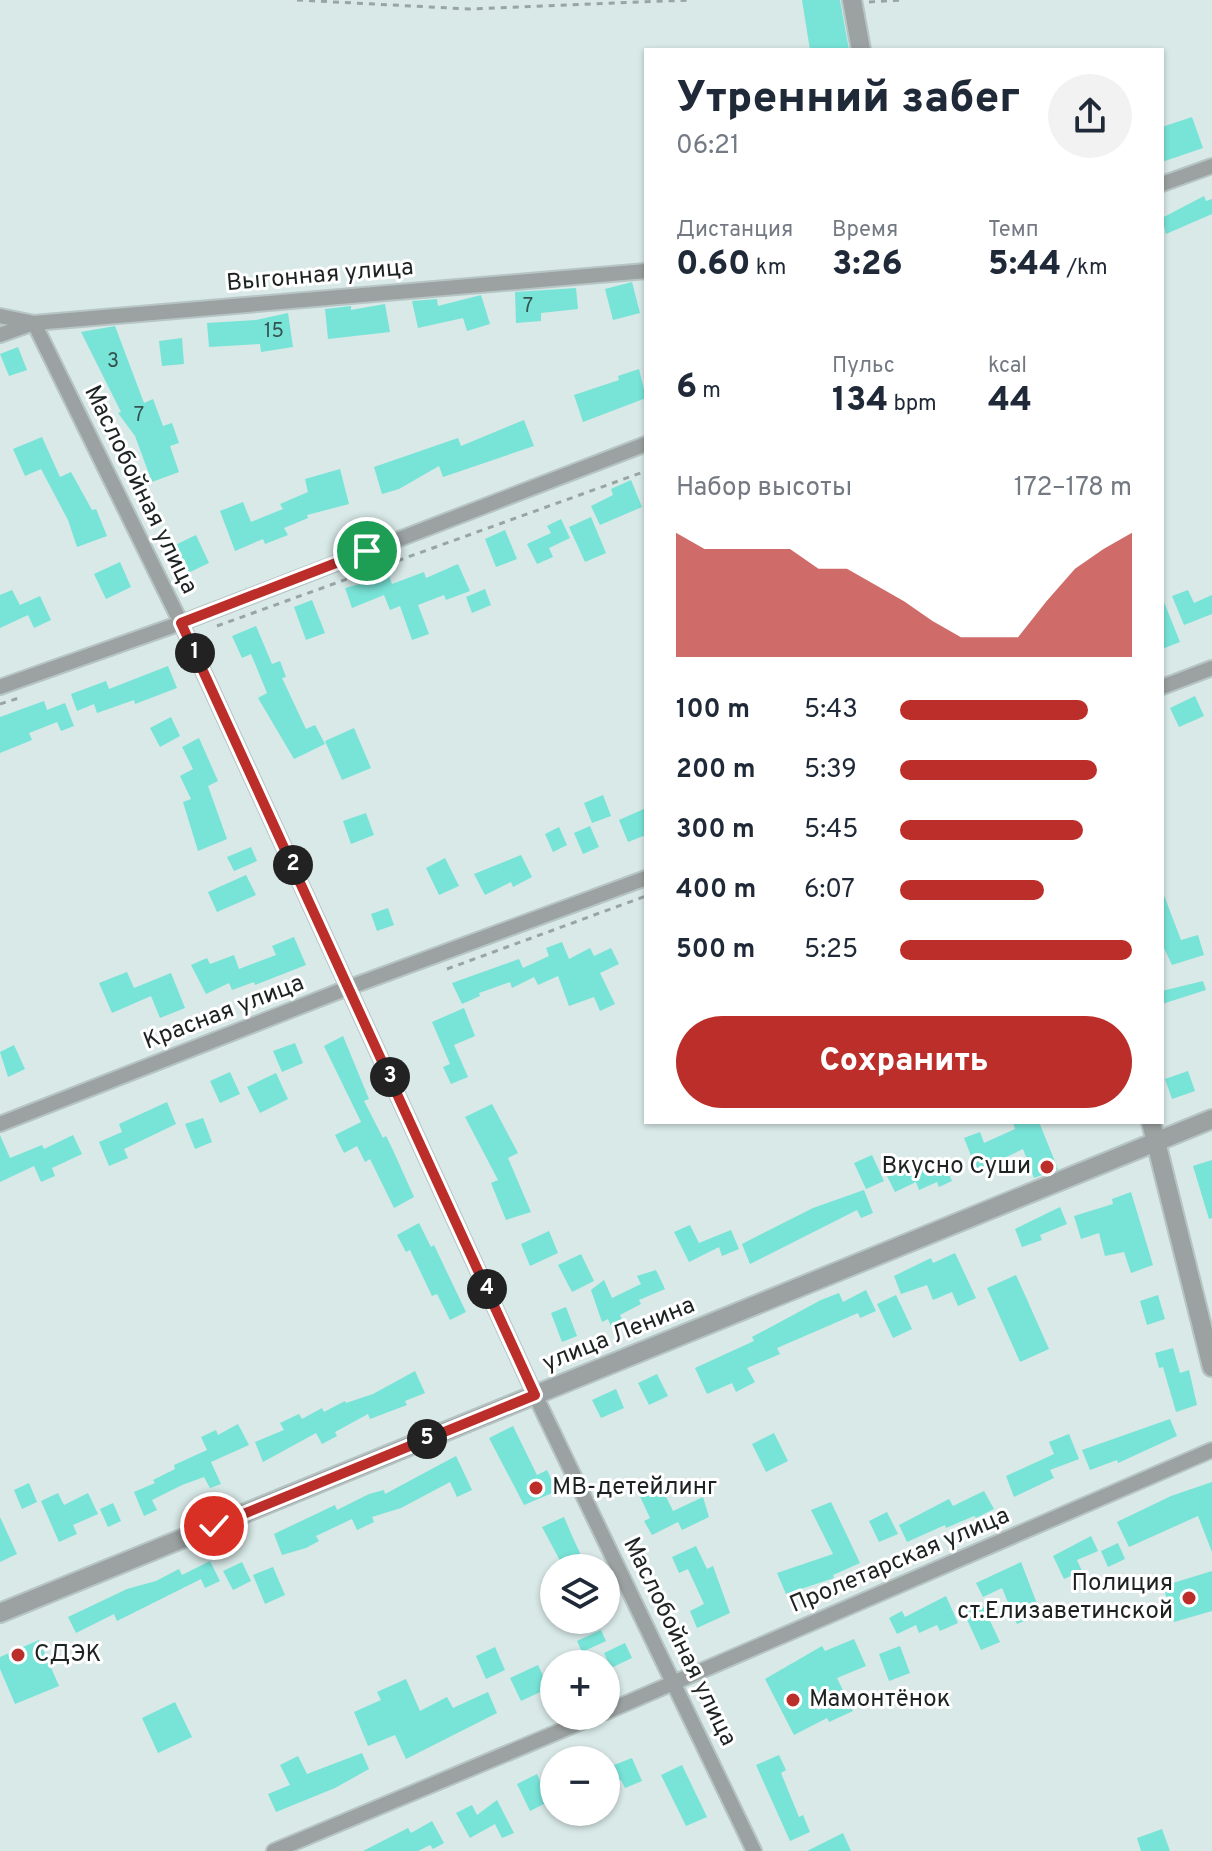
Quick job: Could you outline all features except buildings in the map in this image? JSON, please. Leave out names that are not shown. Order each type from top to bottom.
[{"type":"street","points":[[852,2],[861,48]]},
{"type":"street","points":[[1164,183],[1212,166]]},
{"type":"street","name":"Выгонная улица","points":[[0,335],[34,323],[644,271]]},
{"type":"street","points":[[0,316],[34,323]]},
{"type":"street","name":"Маслобойная улица","points":[[34,323],[181,623],[535,1395],[676,1683],[754,1851]]},
{"type":"street","points":[[0,687],[181,623],[644,445]]},
{"type":"street","points":[[1164,686],[1212,668]]},
{"type":"street","name":"Красная улица","points":[[0,1124],[350,987],[644,879]]},
{"type":"street","name":"улица Ленина","points":[[0,1613],[1212,1119]]},
{"type":"street","points":[[1152,1124],[1212,1367]]},
{"type":"street","name":"Пролетарская улица","points":[[620,1706],[1212,1450]]},
{"type":"street","points":[[274,1851],[563,1730]]},
{"type":"path","points":[[297,0],[469,9],[690,0]]},
{"type":"path","points":[[852,2],[901,0]]},
{"type":"path","points":[[217,627],[644,472]]},
{"type":"path","points":[[0,704],[29,694]]},
{"type":"path","points":[[443,970],[644,897]]},
{"type":"place","name":"Вкусно Суши","points":[[1047,1167]]},
{"type":"place","name":"MB-детейлинг","points":[[536,1488]]},
{"type":"place","name":"Полиция ст.Елизаветинской","points":[[1189,1598]]},
{"type":"place","name":"СДЭК","points":[[18,1655]]},
{"type":"place","name":"Мамонтёнок","points":[[793,1700]]},
{"type":"route","points":[[214,1526],[535,1395],[181,623],[367,551]]}]
